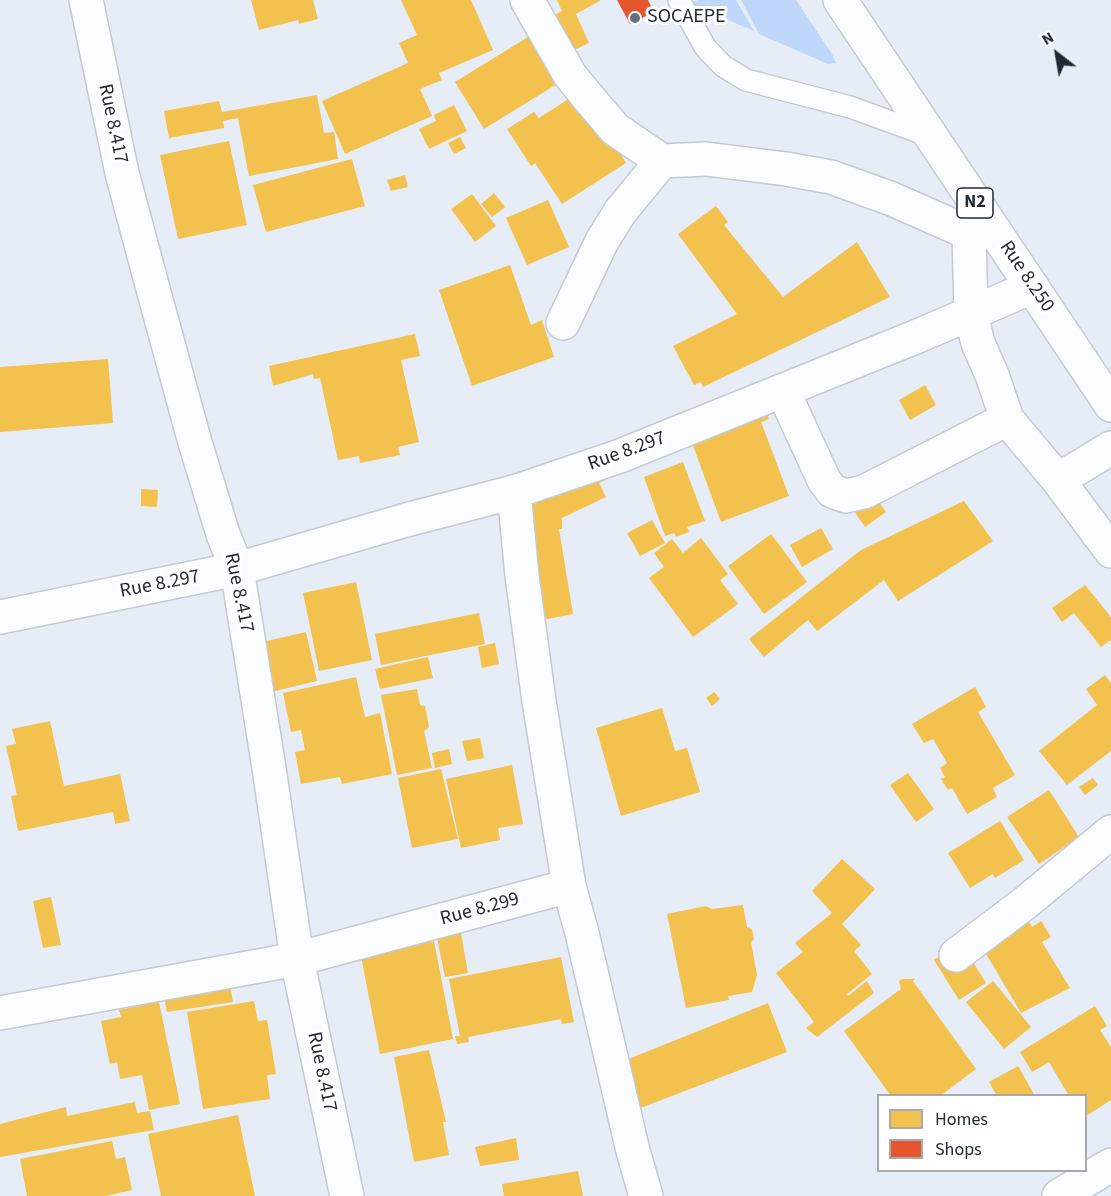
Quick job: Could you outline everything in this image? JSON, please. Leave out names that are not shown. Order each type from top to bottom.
[{"type":"main road","name":"Rue 8.417","points":[[86,0],[122,173],[194,439],[223,534],[237,569],[297,958],[347,1196]]},
{"type":"main road","points":[[527,0],[570,75],[587,96],[615,129],[662,160],[706,159],[831,177],[892,199],[974,221],[971,315],[978,343],[1007,419],[1058,480],[1111,550]]},
{"type":"main road","name":"Rue 8.250","points":[[840,0],[930,136],[974,221],[1032,287],[1111,405]]},
{"type":"main road","points":[[563,323],[602,241],[620,212],[662,160]]},
{"type":"main road","name":"Rue 8.297","points":[[0,617],[237,569],[406,520],[514,492],[620,456],[971,315],[1032,287]]},
{"type":"main road","points":[[783,391],[824,480],[832,491],[846,496],[864,492],[1007,419]]},
{"type":"main road","points":[[1058,480],[1111,448]]},
{"type":"main road","points":[[514,492],[522,576],[539,701],[569,886],[646,1196]]},
{"type":"main road","points":[[956,955],[1025,903],[1111,832]]},
{"type":"main road","name":"Rue 8.299","points":[[0,1013],[297,958],[569,886]]},
{"type":"main road","points":[[1059,1196],[1111,1165]]},
{"type":"lane","points":[[679,0],[705,47],[723,66],[746,80],[850,107],[930,136]]},
{"type":"shaded area","points":[[698,0],[736,0],[754,31],[690,4]]},
{"type":"shaded area","points":[[741,0],[796,0],[836,63],[828,64],[759,34]]},
{"type":"building: Homes","points":[[251,0],[313,0],[318,19],[299,24],[298,20],[259,30]]},
{"type":"building: Homes","points":[[401,0],[471,0],[493,50],[439,73],[442,80],[420,89],[432,116],[345,154],[322,101],[408,63],[399,43],[417,35]]},
{"type":"building: Homes","points":[[557,0],[601,0],[576,14],[589,43],[572,51],[555,15],[562,11]]},
{"type":"building: Homes","points":[[528,37],[557,84],[484,129],[455,82]]},
{"type":"building: Homes","points":[[576,94],[603,125],[626,163],[562,204],[535,163],[531,166],[507,129],[534,112],[539,118]]},
{"type":"building: Homes","points":[[317,95],[324,133],[334,132],[338,159],[249,176],[238,118],[223,121],[224,128],[169,138],[164,111],[219,101],[222,112]]},
{"type":"building: Homes","points":[[454,105],[467,131],[429,149],[419,129],[436,121],[434,115]]},
{"type":"building: Homes","points":[[460,137],[466,148],[454,154],[448,143]]},
{"type":"building: Homes","points":[[229,141],[247,225],[178,239],[160,155]]},
{"type":"building: Homes","points":[[352,159],[365,206],[266,232],[253,185]]},
{"type":"building: Homes","points":[[405,175],[408,187],[391,191],[387,180]]},
{"type":"building: Homes","points":[[494,193],[505,207],[492,217],[481,204]]},
{"type":"building: Homes","points":[[472,194],[496,226],[475,242],[451,209]]},
{"type":"building: Homes","points":[[548,200],[569,247],[527,265],[506,218]]},
{"type":"building: Homes","points":[[716,206],[728,222],[724,225],[783,297],[857,242],[890,297],[703,387],[701,382],[694,385],[673,346],[737,314],[678,234]]},
{"type":"building: Homes","points":[[510,265],[531,325],[542,320],[554,357],[472,386],[439,290]]},
{"type":"building: Homes","points":[[415,334],[420,356],[401,360],[419,442],[398,447],[400,455],[360,463],[359,456],[338,460],[320,378],[314,379],[313,374],[273,386],[269,366]]},
{"type":"building: Homes","points":[[108,359],[113,423],[0,432],[0,367]]},
{"type":"building: Homes","points":[[925,385],[936,405],[910,420],[899,400]]},
{"type":"building: Homes","points":[[759,393],[769,419],[761,422],[789,496],[721,522],[684,421]]},
{"type":"building: Homes","points":[[683,462],[705,521],[687,527],[689,532],[676,537],[674,533],[665,536],[644,477]]},
{"type":"building: Homes","points":[[605,464],[611,477],[599,483],[606,497],[562,518],[562,529],[559,529],[573,614],[536,621],[531,492]]},
{"type":"building: Homes","points":[[867,484],[886,512],[865,527],[846,499]]},
{"type":"building: Homes","points":[[141,489],[158,490],[157,507],[141,506]]},
{"type":"building: Homes","points":[[964,501],[993,541],[898,601],[884,580],[817,631],[808,620],[764,657],[749,639],[861,550]]},
{"type":"building: Homes","points":[[652,520],[665,543],[640,556],[627,533]]},
{"type":"building: Homes","points":[[821,528],[833,549],[802,567],[790,545]]},
{"type":"building: Homes","points":[[771,534],[807,582],[764,614],[728,566]]},
{"type":"building: Homes","points":[[701,538],[728,574],[720,580],[738,604],[693,637],[649,578],[664,567],[654,553],[672,539],[683,553]]},
{"type":"building: Homes","points":[[356,582],[372,660],[319,671],[303,593]]},
{"type":"building: Homes","points":[[1085,585],[1111,617],[1111,640],[1101,647],[1074,613],[1062,622],[1052,608]]},
{"type":"building: Homes","points":[[479,613],[485,644],[381,665],[375,634]]},
{"type":"building: Homes","points":[[306,632],[317,681],[271,692],[254,644]]},
{"type":"building: Homes","points":[[495,643],[499,664],[482,668],[478,647]]},
{"type":"building: Homes","points":[[428,657],[433,678],[380,689],[375,669]]},
{"type":"building: Homes","points":[[1105,675],[1111,683],[1111,751],[1067,785],[1039,751],[1097,705],[1086,689]]},
{"type":"building: Homes","points":[[356,677],[365,717],[380,713],[392,774],[342,784],[340,777],[301,784],[295,752],[305,750],[301,730],[291,732],[283,693]]},
{"type":"building: Homes","points":[[975,687],[986,707],[978,712],[1015,775],[993,788],[997,797],[967,814],[952,788],[948,790],[941,779],[945,777],[940,768],[947,763],[933,739],[924,743],[912,724]]},
{"type":"building: Homes","points":[[417,689],[420,705],[425,706],[429,727],[424,731],[432,768],[397,775],[381,695]]},
{"type":"building: Homes","points":[[714,692],[720,699],[712,706],[706,698]]},
{"type":"building: Homes","points":[[662,708],[675,751],[687,748],[700,792],[621,816],[596,728]]},
{"type":"building: Homes","points":[[50,721],[64,786],[120,774],[130,821],[115,824],[113,812],[18,831],[11,796],[17,795],[6,746],[16,744],[12,729]]},
{"type":"building: Homes","points":[[480,738],[484,758],[467,761],[462,741]]},
{"type":"building: Homes","points":[[449,749],[452,764],[435,768],[432,753]]},
{"type":"building: Homes","points":[[512,765],[523,824],[498,828],[500,840],[461,848],[446,779]]},
{"type":"building: Homes","points":[[441,769],[458,839],[412,848],[398,778]]},
{"type":"building: Homes","points":[[908,773],[934,809],[916,822],[890,785]]},
{"type":"building: Homes","points":[[1093,778],[1098,785],[1085,795],[1079,787]]},
{"type":"building: Homes","points":[[1049,790],[1079,837],[1039,864],[1007,817]]},
{"type":"building: Homes","points":[[1000,821],[1024,860],[995,878],[993,874],[970,888],[948,853]]},
{"type":"building: Homes","points":[[842,859],[875,889],[842,924],[861,945],[854,951],[872,974],[847,994],[848,996],[867,981],[874,993],[817,1037],[806,1028],[814,1022],[776,973],[803,952],[795,943],[832,913],[812,891]]},
{"type":"building: Homes","points":[[51,897],[61,945],[43,948],[33,901]]},
{"type":"building: Homes","points":[[743,905],[747,927],[752,929],[754,939],[751,942],[757,975],[752,992],[728,996],[729,1000],[686,1008],[667,914],[706,906],[712,909]]},
{"type":"building: Homes","points":[[1023,912],[1032,927],[1041,921],[1051,937],[1042,942],[1070,988],[1021,1013],[978,940]]},
{"type":"building: Homes","points":[[461,933],[468,973],[445,977],[437,938]]},
{"type":"building: Homes","points":[[434,941],[453,1039],[380,1054],[361,956]]},
{"type":"building: Homes","points":[[961,943],[986,983],[959,1000],[934,960]]},
{"type":"building: Homes","points":[[561,957],[574,1022],[562,1024],[561,1019],[468,1037],[469,1042],[457,1044],[455,1036],[460,1036],[449,979]]},
{"type":"building: Homes","points":[[228,976],[233,1002],[167,1012],[162,986]]},
{"type":"building: Homes","points":[[915,979],[913,981],[976,1069],[943,1094],[890,1094],[844,1031],[901,989],[899,981]]},
{"type":"building: Homes","points":[[993,981],[1031,1027],[1004,1049],[966,1002]]},
{"type":"building: Homes","points":[[254,1001],[258,1021],[267,1020],[276,1074],[267,1075],[270,1099],[203,1109],[187,1012]]},
{"type":"building: Homes","points":[[159,1002],[180,1104],[149,1110],[142,1075],[120,1079],[117,1062],[110,1064],[101,1021],[121,1017],[119,1010]]},
{"type":"building: Homes","points":[[768,1003],[787,1052],[635,1110],[626,1060]]},
{"type":"building: Homes","points":[[1095,1006],[1107,1026],[1100,1030],[1111,1047],[1111,1100],[1087,1115],[1087,1094],[1068,1094],[1049,1062],[1032,1072],[1020,1052]]},
{"type":"building: Homes","points":[[429,1050],[446,1122],[443,1122],[449,1155],[414,1162],[394,1057]]},
{"type":"building: Homes","points":[[1018,1066],[1034,1094],[996,1094],[989,1082]]},
{"type":"building: Homes","points":[[135,1102],[137,1113],[150,1111],[154,1130],[0,1157],[0,1124],[66,1107],[67,1116]]},
{"type":"building: Homes","points":[[238,1115],[255,1196],[161,1196],[148,1134]]},
{"type":"building: Homes","points":[[516,1138],[519,1160],[480,1166],[475,1147]]},
{"type":"building: Homes","points":[[112,1141],[116,1159],[125,1157],[132,1190],[106,1196],[27,1196],[20,1159]]},
{"type":"building: Homes","points":[[578,1171],[583,1196],[504,1196],[502,1184]]},
{"type":"building: Shops","name":"SOCAEPE","points":[[617,0],[648,0],[654,12],[630,24]]},
{"type":"place","name":"SOCAEPE","points":[[635,18]]}]
